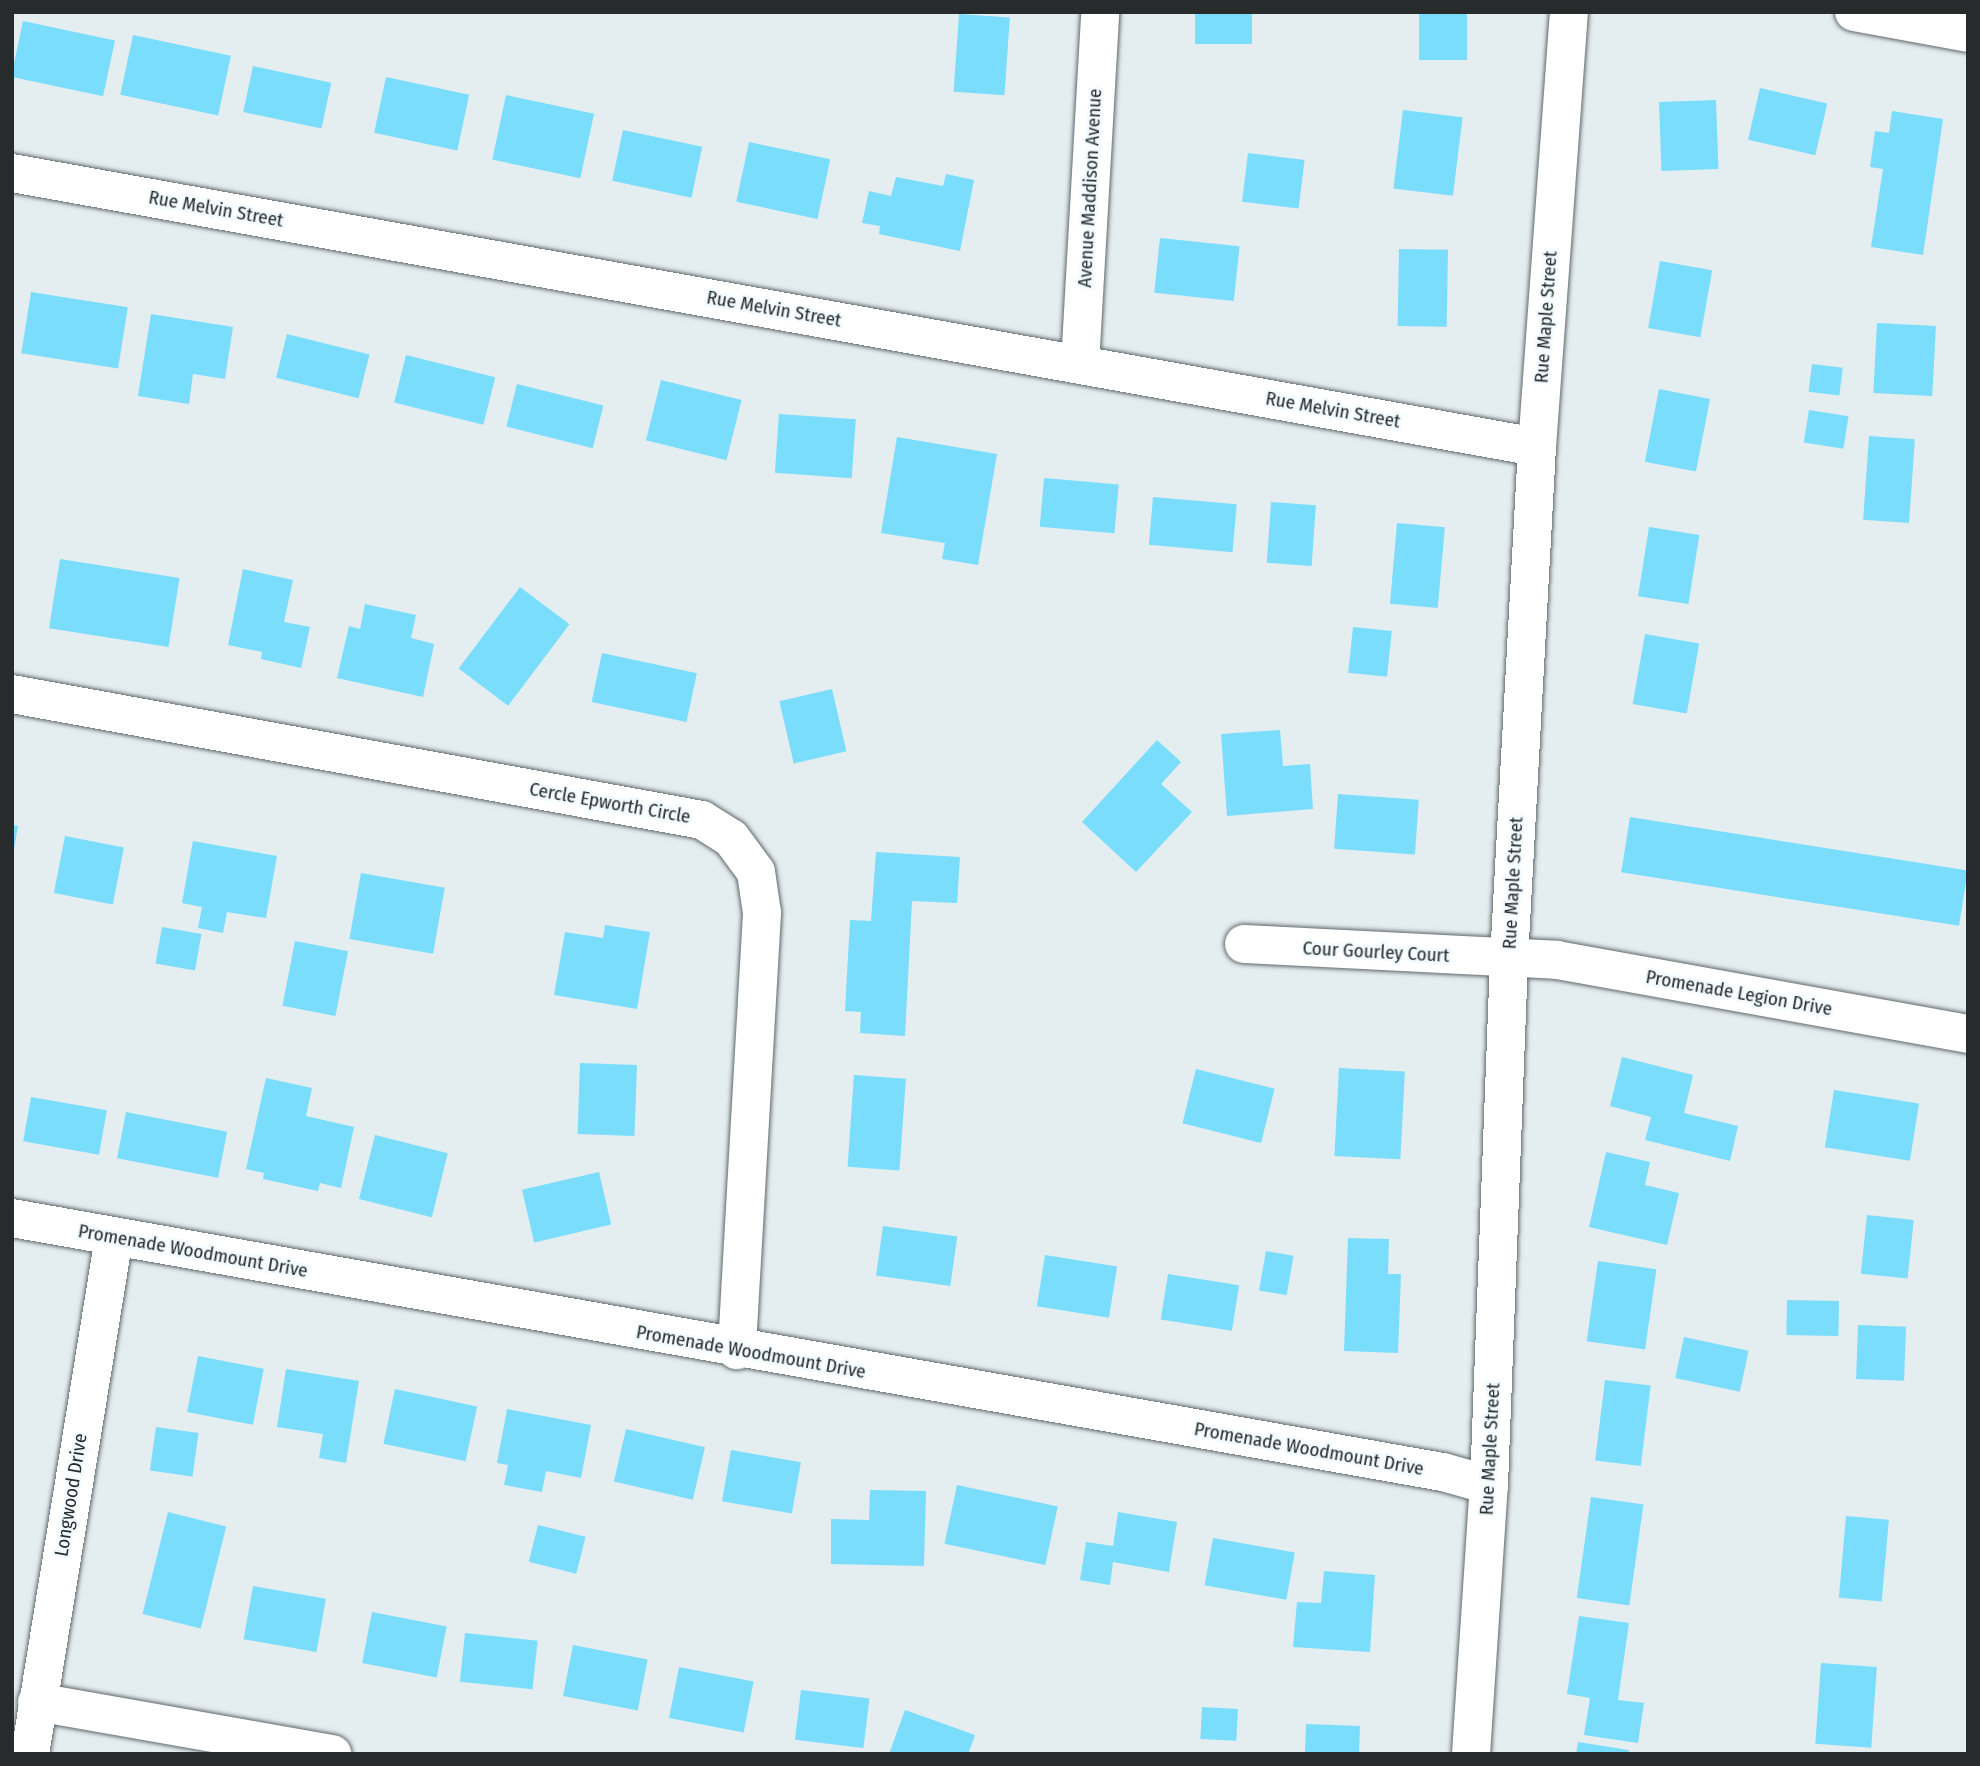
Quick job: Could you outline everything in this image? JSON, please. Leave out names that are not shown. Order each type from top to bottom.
[{"type":"street","name":"Avenue Maddison Avenue","points":[[1080,364],[1100,12]]},
{"type":"street","name":"Rue Maple Street","points":[[1471,1754],[1489,1485],[1509,959],[1536,447],[1569,12]]},
{"type":"street","points":[[1854,12],[1968,33]]},
{"type":"street","name":"Rue Melvin Street","points":[[12,173],[1536,447]]},
{"type":"street","name":"Cercle Epworth Circle","points":[[12,694],[702,820],[731,838],[756,872],[762,913],[737,1350]]},
{"type":"street","name":"Cour Gourley Court","points":[[1244,944],[1509,959]]},
{"type":"street","name":"Promenade Legion Drive","points":[[1509,959],[1557,960],[1968,1034]]},
{"type":"street","name":"Promenade Woodmount Drive","points":[[12,1219],[737,1350],[1429,1470],[1489,1485]]},
{"type":"street","name":"Longwood Drive","points":[[30,1754],[114,1237]]},
{"type":"street","points":[[37,1702],[332,1754]]},
{"type":"building","points":[[1195,12],[1252,12],[1252,44],[1195,44]]},
{"type":"building","points":[[1419,12],[1467,12],[1467,60],[1419,60]]},
{"type":"building","points":[[959,14],[1010,18],[1004,95],[954,92]]},
{"type":"building","points":[[23,21],[115,41],[103,96],[12,77]]},
{"type":"building","points":[[133,35],[231,56],[218,115],[120,95]]},
{"type":"building","points":[[253,66],[331,83],[321,129],[243,112]]},
{"type":"building","points":[[386,77],[469,95],[457,150],[374,133]]},
{"type":"building","points":[[1760,88],[1827,104],[1815,155],[1748,140]]},
{"type":"building","points":[[506,95],[594,114],[580,178],[492,160]]},
{"type":"building","points":[[1716,100],[1718,169],[1661,171],[1659,102]]},
{"type":"building","points":[[1403,110],[1463,117],[1453,196],[1393,188]]},
{"type":"building","points":[[1892,111],[1943,119],[1923,255],[1871,247],[1883,169],[1870,167],[1875,131],[1889,133]]},
{"type":"building","points":[[623,130],[702,147],[691,198],[612,181]]},
{"type":"building","points":[[749,142],[830,159],[818,219],[736,202]]},
{"type":"building","points":[[1248,153],[1305,160],[1299,209],[1242,202]]},
{"type":"building","points":[[946,174],[974,180],[960,251],[879,234],[880,226],[862,223],[869,191],[891,196],[896,177],[943,186]]},
{"type":"building","points":[[1160,238],[1240,246],[1234,301],[1154,293]]},
{"type":"building","points":[[1399,249],[1448,250],[1447,327],[1398,326]]},
{"type":"building","points":[[1660,261],[1712,270],[1700,337],[1648,328]]},
{"type":"building","points":[[31,292],[128,307],[118,369],[21,353]]},
{"type":"building","points":[[151,314],[233,327],[225,379],[193,374],[189,404],[138,396]]},
{"type":"building","points":[[1877,323],[1936,326],[1932,396],[1873,393]]},
{"type":"building","points":[[287,334],[369,355],[359,398],[276,378]]},
{"type":"building","points":[[406,355],[495,377],[483,425],[394,403]]},
{"type":"building","points":[[1812,364],[1843,368],[1839,396],[1809,392]]},
{"type":"building","points":[[661,380],[742,400],[727,460],[646,440]]},
{"type":"building","points":[[517,384],[603,406],[593,448],[506,427]]},
{"type":"building","points":[[1659,389],[1710,399],[1696,472],[1645,462]]},
{"type":"building","points":[[1809,410],[1849,416],[1843,449],[1804,443]]},
{"type":"building","points":[[779,414],[856,419],[852,478],[775,473]]},
{"type":"building","points":[[1869,436],[1915,439],[1909,523],[1863,520]]},
{"type":"building","points":[[897,437],[997,454],[978,565],[942,559],[945,543],[881,533]]},
{"type":"building","points":[[1044,478],[1119,485],[1114,533],[1040,527]]},
{"type":"building","points":[[1153,497],[1237,504],[1232,552],[1149,545]]},
{"type":"building","points":[[1271,502],[1316,505],[1312,566],[1267,563]]},
{"type":"building","points":[[1397,523],[1445,527],[1438,608],[1390,604]]},
{"type":"building","points":[[1649,527],[1699,535],[1688,604],[1638,596]]},
{"type":"building","points":[[60,559],[180,578],[169,647],[49,628]]},
{"type":"building","points":[[243,569],[293,580],[284,622],[310,627],[301,668],[261,659],[262,652],[228,645]]},
{"type":"building","points":[[520,587],[570,624],[508,706],[459,668]]},
{"type":"building","points":[[365,604],[416,615],[411,638],[434,644],[423,697],[337,678],[349,626],[360,629]]},
{"type":"building","points":[[1353,627],[1392,631],[1387,677],[1348,673]]},
{"type":"building","points":[[1645,634],[1699,644],[1687,713],[1633,704]]},
{"type":"building","points":[[602,653],[697,673],[686,722],[592,702]]},
{"type":"building","points":[[832,689],[846,751],[794,764],[779,701]]},
{"type":"building","points":[[1280,730],[1283,766],[1310,764],[1313,809],[1227,816],[1221,734]]},
{"type":"building","points":[[1157,740],[1181,762],[1161,784],[1192,812],[1136,872],[1082,822]]},
{"type":"building","points":[[1338,794],[1419,800],[1415,855],[1334,849]]},
{"type":"building","points":[[1630,817],[1968,871],[1959,926],[1621,872]]},
{"type":"building","points":[[12,825],[18,826],[14,849],[12,849]]},
{"type":"building","points":[[65,836],[124,847],[113,904],[54,893]]},
{"type":"building","points":[[193,841],[277,856],[266,918],[227,912],[223,933],[198,928],[202,907],[182,903]]},
{"type":"building","points":[[876,852],[960,857],[957,903],[912,901],[905,1036],[860,1033],[861,1012],[845,1011],[850,920],[871,921]]},
{"type":"building","points":[[361,873],[445,888],[433,954],[349,939]]},
{"type":"building","points":[[605,925],[650,932],[637,1009],[554,995],[565,932],[603,938]]},
{"type":"building","points":[[162,927],[201,934],[195,970],[156,963]]},
{"type":"building","points":[[295,941],[348,951],[335,1016],[282,1006]]},
{"type":"building","points":[[1622,1057],[1693,1075],[1684,1113],[1738,1126],[1730,1161],[1645,1140],[1651,1117],[1610,1106]]},
{"type":"building","points":[[580,1063],[637,1065],[634,1136],[578,1134]]},
{"type":"building","points":[[1339,1068],[1405,1071],[1400,1159],[1334,1156]]},
{"type":"building","points":[[1196,1069],[1275,1089],[1261,1143],[1182,1123]]},
{"type":"building","points":[[854,1075],[906,1079],[899,1170],[848,1167]]},
{"type":"building","points":[[266,1078],[312,1088],[306,1116],[354,1127],[341,1188],[320,1183],[318,1191],[263,1179],[264,1173],[246,1169]]},
{"type":"building","points":[[1834,1090],[1919,1103],[1910,1161],[1825,1147]]},
{"type":"building","points":[[31,1097],[107,1110],[99,1155],[23,1141]]},
{"type":"building","points":[[126,1112],[227,1132],[218,1178],[117,1158]]},
{"type":"building","points":[[375,1135],[448,1153],[432,1217],[359,1199]]},
{"type":"building","points":[[1606,1152],[1650,1162],[1645,1185],[1679,1193],[1667,1245],[1589,1227]]},
{"type":"building","points":[[599,1172],[611,1225],[534,1242],[522,1190]]},
{"type":"building","points":[[1867,1215],[1914,1220],[1908,1279],[1861,1274]]},
{"type":"building","points":[[883,1226],[957,1236],[950,1286],[876,1276]]},
{"type":"building","points":[[1348,1238],[1389,1239],[1388,1274],[1401,1274],[1398,1353],[1344,1351]]},
{"type":"building","points":[[1266,1251],[1294,1256],[1287,1295],[1259,1290]]},
{"type":"building","points":[[1045,1255],[1117,1266],[1109,1318],[1037,1306]]},
{"type":"building","points":[[1598,1261],[1656,1269],[1645,1349],[1587,1341]]},
{"type":"building","points":[[1168,1274],[1239,1285],[1232,1331],[1161,1319]]},
{"type":"building","points":[[1787,1300],[1839,1301],[1838,1336],[1786,1335]]},
{"type":"building","points":[[1858,1325],[1906,1327],[1904,1381],[1856,1379]]},
{"type":"building","points":[[1684,1337],[1749,1351],[1740,1392],[1675,1378]]},
{"type":"building","points":[[198,1356],[264,1369],[253,1425],[187,1412]]},
{"type":"building","points":[[286,1369],[359,1381],[346,1463],[319,1458],[323,1434],[277,1427]]},
{"type":"building","points":[[1605,1380],[1651,1386],[1641,1466],[1595,1460]]},
{"type":"building","points":[[395,1389],[477,1406],[466,1461],[383,1444]]},
{"type":"building","points":[[507,1409],[591,1425],[581,1478],[546,1471],[542,1492],[504,1485],[508,1465],[497,1463]]},
{"type":"building","points":[[156,1427],[199,1433],[192,1477],[150,1471]]},
{"type":"building","points":[[626,1429],[705,1447],[693,1500],[614,1482]]},
{"type":"building","points":[[731,1450],[801,1462],[792,1514],[722,1501]]},
{"type":"building","points":[[957,1485],[1058,1506],[1045,1565],[945,1544]]},
{"type":"building","points":[[870,1490],[926,1491],[924,1566],[831,1564],[831,1519],[869,1520]]},
{"type":"building","points":[[1591,1497],[1643,1504],[1629,1605],[1577,1598]]},
{"type":"building","points":[[168,1512],[226,1527],[201,1628],[143,1614]]},
{"type":"building","points":[[1118,1512],[1177,1522],[1169,1572],[1113,1562],[1110,1585],[1080,1580],[1086,1542],[1113,1546]]},
{"type":"building","points":[[1846,1516],[1889,1520],[1882,1601],[1839,1598]]},
{"type":"building","points":[[538,1525],[586,1537],[576,1574],[529,1562]]},
{"type":"building","points":[[1213,1538],[1295,1552],[1286,1600],[1205,1585]]},
{"type":"building","points":[[1324,1571],[1375,1575],[1370,1652],[1293,1647],[1297,1602],[1321,1603]]},
{"type":"building","points":[[253,1586],[326,1599],[316,1652],[244,1639]]},
{"type":"building","points":[[372,1612],[447,1627],[437,1678],[362,1663]]},
{"type":"building","points":[[1579,1616],[1629,1623],[1618,1700],[1644,1703],[1638,1743],[1584,1735],[1590,1698],[1567,1694]]},
{"type":"building","points":[[465,1633],[538,1641],[532,1689],[460,1682]]},
{"type":"building","points":[[573,1645],[648,1660],[638,1711],[563,1696]]},
{"type":"building","points":[[1821,1663],[1877,1667],[1871,1748],[1815,1744]]},
{"type":"building","points":[[679,1667],[754,1682],[744,1733],[669,1718]]},
{"type":"building","points":[[801,1690],[869,1698],[863,1748],[795,1740]]},
{"type":"building","points":[[1202,1707],[1238,1709],[1236,1741],[1200,1739]]},
{"type":"building","points":[[905,1710],[975,1735],[968,1754],[889,1754]]},
{"type":"building","points":[[1306,1724],[1360,1726],[1359,1754],[1305,1754]]},
{"type":"building","points":[[1578,1742],[1629,1750],[1628,1754],[1576,1754]]}]
